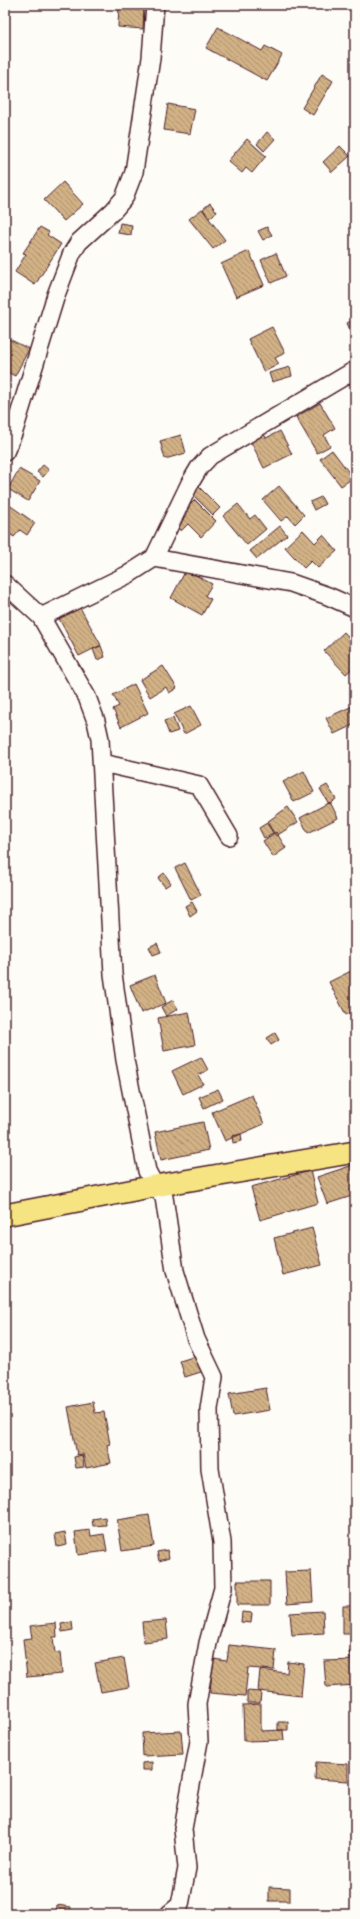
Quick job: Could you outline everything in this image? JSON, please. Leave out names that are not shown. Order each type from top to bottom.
[{"type":"main road","points":[[5,1215],[155,1186],[355,1152]]},
{"type":"street","points":[[5,452],[14,431],[56,295],[72,253],[79,242],[99,225],[124,198],[134,172],[151,58],[155,5]]},
{"type":"street","points":[[41,617],[129,574],[154,558],[190,483],[199,468],[210,456],[355,370]]},
{"type":"street","points":[[154,558],[291,583],[328,596],[355,608]]},
{"type":"street","points":[[5,584],[41,617],[87,697],[96,720],[102,763],[113,974],[125,1060],[147,1171],[166,1202],[175,1271],[183,1300],[196,1339],[214,1377],[209,1409],[210,1469],[222,1542],[223,1588],[208,1643],[197,1704],[199,1741],[183,1829],[187,1868],[180,1905],[169,1914]]},
{"type":"street","points":[[102,763],[199,785],[229,836]]},
{"type":"building","points":[[119,5],[144,5],[143,29],[118,27]]},
{"type":"building","points":[[218,27],[262,51],[265,46],[282,55],[267,81],[206,48]]},
{"type":"building","points":[[322,74],[333,81],[313,115],[302,108]]},
{"type":"building","points":[[168,104],[195,109],[190,134],[164,130]]},
{"type":"building","points":[[267,132],[275,139],[264,151],[257,144]]},
{"type":"building","points":[[247,139],[266,156],[252,173],[246,168],[242,173],[228,161]]},
{"type":"building","points":[[340,146],[350,156],[332,172],[323,162]]},
{"type":"building","points":[[63,182],[83,204],[64,221],[44,200]]},
{"type":"building","points":[[210,203],[217,212],[209,218],[203,209]]},
{"type":"building","points":[[202,209],[225,240],[213,249],[189,219]]},
{"type":"building","points":[[120,223],[132,225],[131,235],[118,233]]},
{"type":"building","points":[[40,227],[49,232],[47,235],[61,244],[35,285],[15,272],[26,254],[23,253]]},
{"type":"building","points":[[267,227],[272,235],[263,240],[258,231]]},
{"type":"building","points":[[249,251],[264,285],[236,297],[221,264]]},
{"type":"building","points":[[276,253],[286,276],[271,283],[261,260]]},
{"type":"building","points":[[355,319],[355,341],[347,323]]},
{"type":"building","points":[[272,327],[285,353],[275,358],[279,364],[264,372],[248,339]]},
{"type":"building","points":[[7,338],[29,349],[15,376],[5,371],[5,342]]},
{"type":"building","points":[[290,367],[292,376],[272,382],[269,373]]},
{"type":"building","points":[[320,403],[335,428],[324,435],[330,446],[317,453],[296,417]]},
{"type":"building","points":[[280,431],[292,454],[264,468],[249,438],[263,432],[266,438]]},
{"type":"building","points":[[181,435],[186,453],[165,459],[160,441]]},
{"type":"building","points":[[332,450],[353,478],[341,486],[320,459]]},
{"type":"building","points":[[43,465],[49,470],[43,477],[37,472]]},
{"type":"building","points":[[19,469],[40,481],[28,501],[8,489]]},
{"type":"building","points":[[279,486],[304,515],[295,524],[288,516],[281,521],[263,500]]},
{"type":"building","points":[[199,487],[220,508],[213,515],[192,494]]},
{"type":"building","points":[[321,497],[325,504],[314,510],[310,502]]},
{"type":"building","points":[[195,500],[216,521],[201,537],[188,524],[181,531],[172,523]]},
{"type":"building","points":[[5,502],[35,523],[27,535],[20,530],[14,537],[5,531]]},
{"type":"building","points":[[238,504],[250,519],[255,515],[266,529],[247,545],[223,516]]},
{"type":"building","points":[[280,526],[287,535],[257,559],[250,551]]},
{"type":"building","points":[[303,530],[315,543],[323,535],[337,551],[318,568],[311,561],[304,568],[285,547]]},
{"type":"building","points":[[186,570],[212,584],[205,596],[211,599],[202,615],[171,598]]},
{"type":"building","points":[[78,604],[101,645],[79,656],[57,615]]},
{"type":"building","points":[[344,632],[355,644],[355,666],[346,674],[324,651]]},
{"type":"building","points":[[101,646],[105,657],[97,660],[93,649]]},
{"type":"building","points":[[163,666],[177,688],[169,693],[166,687],[150,697],[140,680]]},
{"type":"building","points":[[134,684],[148,713],[121,727],[113,709],[119,706],[113,695]]},
{"type":"building","points":[[355,705],[355,724],[334,734],[326,718]]},
{"type":"building","points":[[191,706],[201,725],[184,734],[174,714]]},
{"type":"building","points":[[173,718],[178,731],[169,734],[164,721]]},
{"type":"building","points":[[304,771],[314,792],[294,802],[283,782]]},
{"type":"building","points":[[327,785],[336,799],[329,804],[320,789]]},
{"type":"building","points":[[330,802],[338,818],[308,833],[300,818]]},
{"type":"building","points":[[288,807],[298,822],[276,836],[267,822]]},
{"type":"building","points":[[267,823],[273,833],[264,838],[259,828]]},
{"type":"building","points":[[276,832],[286,848],[273,857],[263,841]]},
{"type":"building","points":[[185,863],[201,895],[191,900],[175,868]]},
{"type":"building","points":[[164,873],[171,883],[165,887],[158,878]]},
{"type":"building","points":[[192,902],[197,911],[190,916],[185,906]]},
{"type":"building","points":[[157,943],[161,952],[153,955],[149,947]]},
{"type":"building","points":[[351,971],[355,979],[355,1010],[346,1015],[329,982]]},
{"type":"building","points":[[155,975],[166,1003],[141,1013],[130,985]]},
{"type":"building","points":[[173,1000],[178,1009],[166,1016],[161,1007]]},
{"type":"building","points":[[189,1012],[195,1045],[164,1051],[158,1018]]},
{"type":"building","points":[[275,1033],[279,1040],[271,1045],[267,1038]]},
{"type":"building","points":[[201,1057],[208,1070],[198,1075],[203,1084],[183,1094],[172,1071]]},
{"type":"building","points":[[218,1089],[223,1099],[204,1108],[199,1097]]},
{"type":"building","points":[[252,1095],[264,1124],[225,1141],[212,1112]]},
{"type":"building","points":[[203,1122],[209,1150],[161,1160],[155,1132]]},
{"type":"building","points":[[241,1134],[242,1141],[233,1143],[232,1136]]},
{"type":"building","points":[[353,1165],[355,1170],[355,1195],[327,1204],[317,1177]]},
{"type":"building","points":[[310,1171],[318,1203],[260,1220],[251,1187]]},
{"type":"building","points":[[312,1228],[322,1265],[283,1275],[274,1238]]},
{"type":"building","points":[[199,1355],[204,1371],[185,1377],[180,1361]]},
{"type":"building","points":[[266,1388],[270,1410],[233,1416],[229,1394]]},
{"type":"building","points":[[93,1402],[95,1413],[104,1412],[110,1444],[107,1445],[111,1463],[86,1468],[83,1454],[77,1455],[68,1407]]},
{"type":"building","points":[[82,1455],[84,1467],[76,1468],[74,1457]]},
{"type":"building","points":[[149,1515],[154,1546],[122,1551],[117,1520]]},
{"type":"building","points":[[105,1517],[106,1525],[93,1526],[92,1519]]},
{"type":"building","points":[[90,1530],[91,1536],[104,1534],[107,1551],[78,1555],[75,1532]]},
{"type":"building","points":[[65,1532],[67,1545],[57,1547],[55,1534]]},
{"type":"building","points":[[167,1550],[169,1558],[159,1561],[157,1552]]},
{"type":"building","points":[[311,1571],[313,1602],[287,1604],[285,1572]]},
{"type":"building","points":[[237,1581],[270,1581],[270,1605],[237,1605]]},
{"type":"building","points":[[343,1606],[355,1606],[355,1634],[343,1634]]},
{"type":"building","points":[[323,1611],[324,1633],[292,1635],[290,1613]]},
{"type":"building","points":[[242,1612],[252,1613],[251,1623],[241,1622]]},
{"type":"building","points":[[166,1620],[168,1639],[144,1642],[142,1622]]},
{"type":"building","points":[[72,1622],[73,1630],[62,1632],[61,1624]]},
{"type":"building","points":[[56,1623],[57,1637],[53,1637],[55,1653],[60,1652],[62,1674],[27,1677],[23,1639],[32,1638],[30,1626]]},
{"type":"building","points":[[229,1645],[276,1650],[274,1670],[248,1668],[245,1696],[210,1693],[213,1659],[227,1661]]},
{"type":"building","points":[[355,1651],[355,1659],[350,1659],[349,1652]]},
{"type":"building","points":[[124,1658],[129,1687],[101,1692],[95,1663]]},
{"type":"building","points":[[355,1660],[355,1685],[326,1687],[324,1661]]},
{"type":"building","points":[[288,1662],[304,1664],[301,1696],[258,1691],[260,1670],[287,1673]]},
{"type":"building","points":[[247,1691],[261,1692],[260,1703],[247,1703]]},
{"type":"building","points":[[261,1704],[261,1731],[283,1730],[284,1740],[244,1741],[243,1705]]},
{"type":"building","points":[[278,1722],[288,1722],[288,1730],[278,1730]]},
{"type":"building","points":[[181,1731],[183,1754],[143,1756],[142,1733]]},
{"type":"building","points":[[152,1762],[152,1770],[142,1770],[142,1763]]},
{"type":"building","points":[[316,1762],[348,1764],[348,1781],[315,1779]]},
{"type":"building","points":[[269,1887],[290,1888],[290,1901],[269,1901]]},
{"type":"building","points":[[57,1905],[71,1907],[70,1914],[56,1914]]},
{"type":"building","points":[[95,1912],[119,1912],[119,1914],[95,1914]]}]
